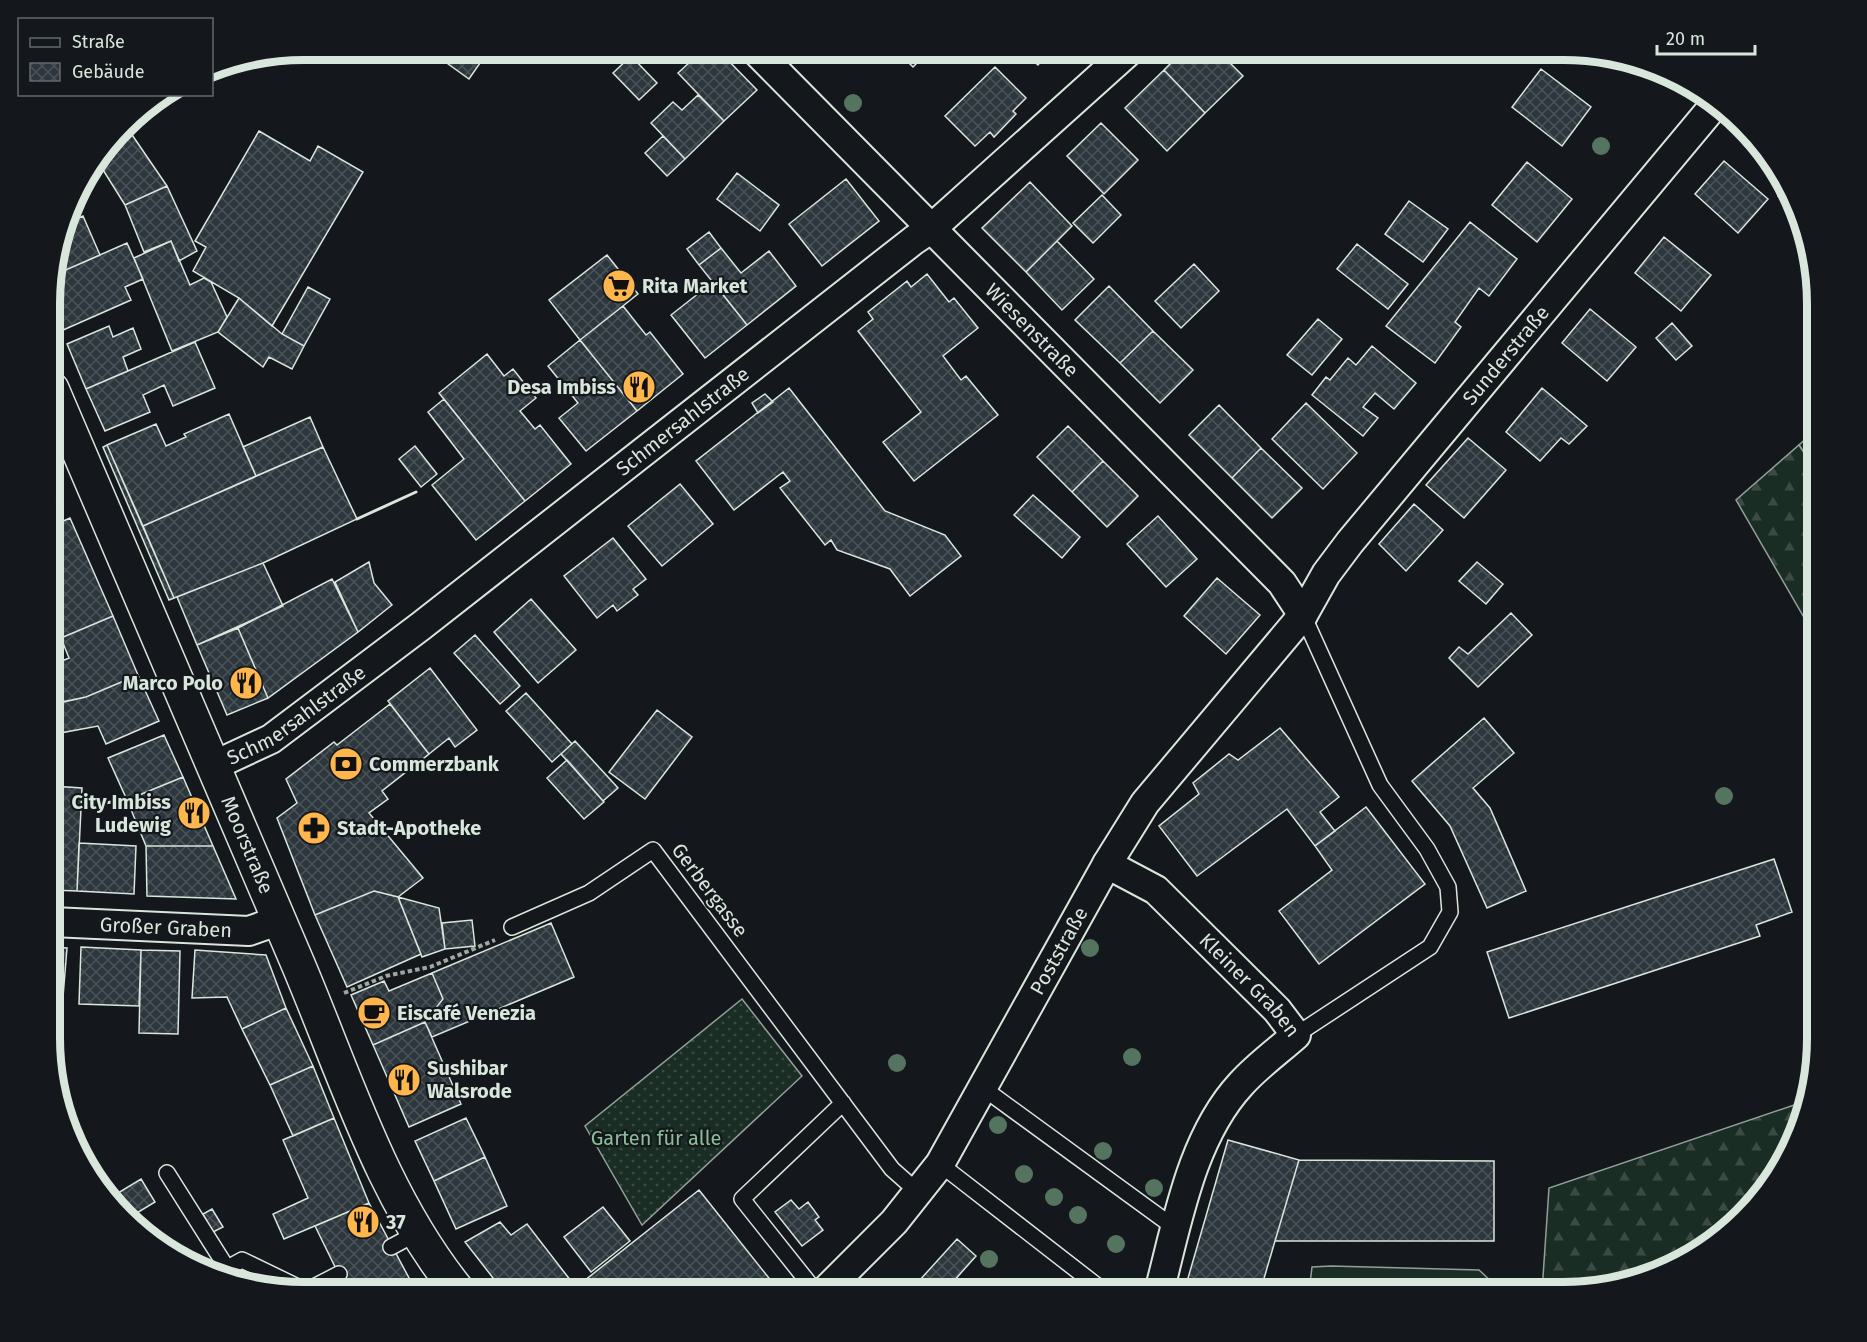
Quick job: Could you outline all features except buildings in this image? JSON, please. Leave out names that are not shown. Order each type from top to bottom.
[{"type":"main road","name":"Moorstraße","points":[[60,408],[316,1005],[374,1150],[401,1204],[404,1240],[440,1282]]},
{"type":"street","name":"Wiesenstraße","points":[[765,60],[1282,583],[1303,615]]},
{"type":"street","name":"Schmersahlstraße","points":[[213,766],[271,739],[421,626],[932,228],[1119,60]]},
{"type":"street","name":"Sunderstraße","points":[[1303,615],[1326,574],[1350,542],[1710,110]]},
{"type":"street","name":"Poststraße","points":[[834,1282],[894,1222],[940,1164],[1107,864],[1145,802],[1303,615]]},
{"type":"street","name":"Kleiner Graben","points":[[1107,864],[1156,890],[1277,1010],[1296,1035],[1240,1084],[1201,1146],[1175,1228],[1162,1282]]},
{"type":"street","name":"Großer Graben","points":[[60,922],[249,931],[280,920]]},
{"type":"lane","points":[[1296,1035],[1430,947],[1450,912],[1448,887],[1427,849],[1380,785],[1303,615]]},
{"type":"lane","name":"Gerbergasse","points":[[512,927],[589,893],[653,850],[892,1169],[919,1192]]},
{"type":"lane","points":[[983,1088],[1175,1228]]},
{"type":"lane","points":[[808,1282],[742,1199],[843,1103]]},
{"type":"lane","points":[[940,1164],[1093,1282]]},
{"type":"lane","points":[[167,1173],[218,1266]]},
{"type":"lane","points":[[226,1269],[242,1260],[285,1281]]},
{"type":"lane","points":[[323,1282],[339,1274]]},
{"type":"path","points":[[316,1005],[386,976],[430,967],[496,940],[512,927]]},
{"type":"green space","points":[[1807,438],[1807,457],[1799,445]]},
{"type":"green space","points":[[1799,445],[1807,457],[1807,623],[1736,500]]},
{"type":"green space","name":"Garten für alle","points":[[742,999],[802,1076],[642,1225],[585,1126]]},
{"type":"green space","points":[[1798,1104],[1782,1146],[1766,1173],[1746,1199],[1724,1221],[1698,1241],[1671,1257],[1641,1269],[1595,1280],[1543,1282],[1549,1188]]},
{"type":"green space","points":[[1312,1267],[1479,1270],[1492,1282],[1310,1282]]},
{"type":"wall","points":[[357,519],[416,492]]},
{"type":"wall","points":[[81,806],[127,800]]},
{"type":"place","name":"Rita Market","points":[[619,286]]},
{"type":"place","name":"Desa Imbiss","points":[[639,387]]},
{"type":"place","name":"Marco Polo","points":[[246,683]]},
{"type":"place","name":"Commerzbank","points":[[346,764]]},
{"type":"place","name":"City Imbiss Ludewig","points":[[194,813]]},
{"type":"place","name":"Stadt-Apotheke","points":[[314,828]]},
{"type":"place","name":"Eiscafé Venezia","points":[[374,1013]]},
{"type":"place","name":"Sushibar Walsrode","points":[[404,1080]]},
{"type":"place","name":"37","points":[[363,1222]]}]
